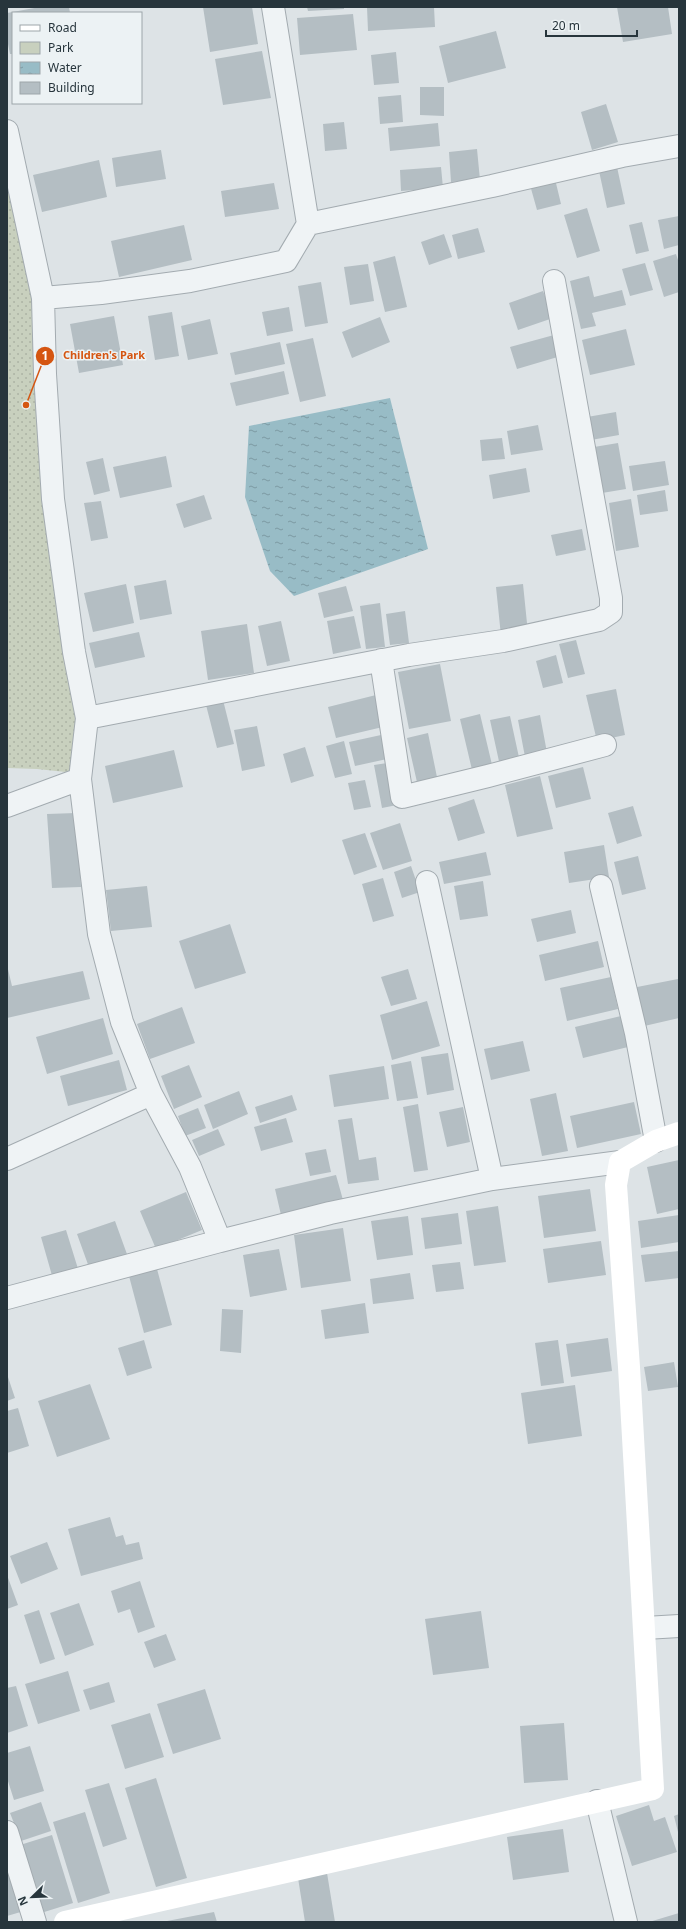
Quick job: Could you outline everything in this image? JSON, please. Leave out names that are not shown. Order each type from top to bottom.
[{"type":"street","points":[[43,298],[101,293],[190,281],[286,261],[308,224],[273,7]]},
{"type":"street","points":[[7,131],[43,298],[45,374],[53,499],[74,652],[87,718],[80,779],[99,934],[122,1022],[151,1094],[190,1167],[220,1241]]},
{"type":"street","points":[[308,224],[492,186],[622,156],[679,146]]},
{"type":"street","points":[[87,718],[381,660],[510,639],[599,620],[611,612],[611,598],[554,280]]},
{"type":"street","points":[[381,660],[402,797],[488,776],[604,744]]},
{"type":"street","points":[[7,806],[80,779]]},
{"type":"street","points":[[427,882],[492,1179]]},
{"type":"street","points":[[601,886],[636,1033],[656,1141]]},
{"type":"street","points":[[7,1159],[151,1094]]},
{"type":"street","points":[[7,1298],[330,1213],[492,1179],[620,1162],[656,1141],[679,1133]]},
{"type":"street","points":[[65,1922],[653,1789],[645,1628],[616,1185],[620,1162]]},
{"type":"street","points":[[645,1628],[679,1626]]},
{"type":"street","points":[[597,1801],[626,1922]]},
{"type":"street","points":[[7,1832],[35,1922]]},
{"type":"green space","points":[[7,183],[17,193],[40,297],[81,724],[75,773],[37,769],[7,768]]},
{"type":"water","points":[[390,398],[428,549],[294,596],[270,571],[245,497],[249,426]]},
{"type":"building","points":[[40,7],[69,7],[70,12],[12,12]]},
{"type":"building","points":[[203,7],[252,7],[258,44],[210,52]]},
{"type":"building","points":[[307,7],[344,7],[344,9],[308,11]]},
{"type":"building","points":[[367,7],[434,7],[435,27],[368,31]]},
{"type":"building","points":[[617,7],[668,7],[672,34],[623,42]]},
{"type":"building","points":[[12,12],[12,54],[10,54],[7,39],[7,13]]},
{"type":"building","points":[[353,14],[357,50],[300,55],[297,18]]},
{"type":"building","points":[[496,31],[506,68],[448,83],[439,46]]},
{"type":"building","points":[[262,51],[271,98],[223,105],[215,59]]},
{"type":"building","points":[[396,52],[399,83],[374,85],[371,55]]},
{"type":"building","points":[[420,87],[444,87],[444,116],[420,115]]},
{"type":"building","points":[[401,95],[403,122],[380,124],[378,97]]},
{"type":"building","points":[[606,104],[618,142],[592,150],[581,112]]},
{"type":"building","points":[[344,122],[347,149],[325,151],[323,124]]},
{"type":"building","points":[[438,123],[440,146],[390,151],[388,128]]},
{"type":"building","points":[[477,149],[480,180],[451,182],[449,152]]},
{"type":"building","points":[[161,150],[166,179],[116,187],[112,158]]},
{"type":"building","points":[[99,160],[107,197],[42,212],[33,175]]},
{"type":"building","points":[[441,167],[443,188],[401,191],[400,170]]},
{"type":"building","points":[[617,167],[625,204],[607,208],[599,171]]},
{"type":"building","points":[[555,179],[561,204],[537,210],[530,185]]},
{"type":"building","points":[[274,183],[279,209],[225,217],[221,191]]},
{"type":"building","points":[[587,208],[600,251],[577,258],[564,215]]},
{"type":"building","points":[[679,216],[679,245],[664,249],[658,220]]},
{"type":"building","points":[[642,222],[649,251],[636,254],[629,225]]},
{"type":"building","points":[[184,225],[192,260],[119,277],[111,241]]},
{"type":"building","points":[[478,228],[485,252],[458,259],[452,235]]},
{"type":"building","points":[[444,234],[452,257],[429,265],[421,242]]},
{"type":"building","points":[[676,254],[679,263],[679,292],[664,297],[653,261]]},
{"type":"building","points":[[395,256],[407,307],[385,312],[373,262]]},
{"type":"building","points":[[645,263],[653,290],[630,296],[622,269]]},
{"type":"building","points":[[368,264],[374,301],[350,305],[344,267]]},
{"type":"building","points":[[589,276],[594,297],[622,290],[626,305],[592,313],[596,326],[581,329],[570,281]]},
{"type":"building","points":[[321,282],[328,323],[305,327],[298,286]]},
{"type":"building","points":[[543,291],[553,318],[518,330],[509,303]]},
{"type":"building","points":[[289,307],[293,331],[267,336],[262,312]]},
{"type":"building","points":[[172,312],[179,356],[155,360],[148,316]]},
{"type":"building","points":[[114,316],[123,365],[79,373],[70,324]]},
{"type":"building","points":[[380,317],[390,342],[352,358],[342,332]]},
{"type":"building","points":[[210,319],[218,354],[188,360],[181,326]]},
{"type":"building","points":[[626,329],[635,365],[590,375],[582,340]]},
{"type":"building","points":[[554,335],[561,356],[517,369],[510,347]]},
{"type":"building","points":[[313,338],[326,396],[300,402],[286,344]]},
{"type":"building","points":[[280,342],[285,364],[235,375],[230,353]]},
{"type":"building","points":[[284,371],[289,394],[236,406],[230,383]]},
{"type":"building","points":[[616,412],[619,435],[591,440],[587,417]]},
{"type":"building","points":[[538,425],[543,450],[511,455],[507,431]]},
{"type":"building","points":[[502,438],[505,459],[482,461],[480,440]]},
{"type":"building","points":[[618,443],[626,489],[602,493],[594,447]]},
{"type":"building","points":[[166,456],[172,487],[120,498],[113,467]]},
{"type":"building","points":[[103,458],[110,491],[94,495],[86,462]]},
{"type":"building","points":[[665,461],[669,485],[633,491],[629,466]]},
{"type":"building","points":[[526,468],[530,492],[493,499],[489,475]]},
{"type":"building","points":[[665,490],[668,511],[640,515],[637,495]]},
{"type":"building","points":[[204,495],[212,519],[184,528],[176,504]]},
{"type":"building","points":[[631,499],[639,547],[616,551],[609,503]]},
{"type":"building","points":[[101,501],[108,538],[91,541],[84,503]]},
{"type":"building","points":[[582,529],[586,550],[556,556],[551,535]]},
{"type":"building","points":[[166,580],[172,614],[140,620],[134,586]]},
{"type":"building","points":[[126,584],[134,623],[93,632],[84,593]]},
{"type":"building","points":[[523,584],[528,633],[501,636],[496,587]]},
{"type":"building","points":[[346,586],[353,611],[324,618],[318,593]]},
{"type":"building","points":[[380,603],[385,647],[366,649],[360,606]]},
{"type":"building","points":[[405,611],[409,643],[390,645],[386,614]]},
{"type":"building","points":[[354,616],[361,648],[333,654],[327,621]]},
{"type":"building","points":[[281,621],[290,661],[267,666],[258,626]]},
{"type":"building","points":[[247,624],[254,673],[208,680],[201,631]]},
{"type":"building","points":[[139,632],[145,657],[95,668],[89,643]]},
{"type":"building","points":[[576,640],[585,674],[568,678],[559,644]]},
{"type":"building","points":[[556,655],[563,683],[543,688],[536,661]]},
{"type":"building","points":[[440,664],[451,721],[409,729],[398,672]]},
{"type":"building","points":[[616,689],[625,735],[597,741],[586,695]]},
{"type":"building","points":[[380,694],[387,726],[336,738],[328,707]]},
{"type":"building","points":[[223,700],[234,744],[217,748],[206,705]]},
{"type":"building","points":[[480,714],[493,769],[473,774],[460,719]]},
{"type":"building","points":[[540,715],[548,758],[526,762],[518,720]]},
{"type":"building","points":[[510,716],[520,762],[500,766],[490,720]]},
{"type":"building","points":[[257,726],[265,766],[242,771],[234,730]]},
{"type":"building","points":[[428,733],[439,787],[419,791],[407,738]]},
{"type":"building","points":[[381,735],[387,759],[355,766],[349,742]]},
{"type":"building","points":[[344,741],[352,774],[335,778],[326,746]]},
{"type":"building","points":[[305,747],[314,776],[291,783],[283,754]]},
{"type":"building","points":[[174,750],[183,787],[113,803],[105,766]]},
{"type":"building","points":[[394,762],[402,804],[382,808],[374,765]]},
{"type":"building","points":[[583,767],[591,799],[556,808],[548,776]]},
{"type":"building","points":[[540,776],[553,829],[517,837],[505,785]]},
{"type":"building","points":[[365,780],[371,807],[354,810],[348,783]]},
{"type":"building","points":[[474,799],[485,833],[458,841],[448,808]]},
{"type":"building","points":[[633,806],[642,836],[617,844],[608,813]]},
{"type":"building","points":[[76,813],[81,887],[52,888],[47,814]]},
{"type":"building","points":[[400,823],[412,861],[383,870],[370,833]]},
{"type":"building","points":[[365,833],[377,867],[354,875],[342,840]]},
{"type":"building","points":[[604,845],[609,877],[569,883],[564,852]]},
{"type":"building","points":[[486,852],[491,875],[444,884],[439,862]]},
{"type":"building","points":[[638,856],[646,889],[622,895],[614,862]]},
{"type":"building","points":[[411,866],[420,892],[402,898],[394,872]]},
{"type":"building","points":[[383,878],[394,916],[373,922],[362,884]]},
{"type":"building","points":[[483,881],[488,916],[460,920],[454,886]]},
{"type":"building","points":[[147,886],[152,927],[111,931],[106,890]]},
{"type":"building","points":[[571,910],[576,933],[537,942],[531,919]]},
{"type":"building","points":[[230,924],[246,973],[195,989],[179,941]]},
{"type":"building","points":[[598,941],[604,967],[545,981],[539,955]]},
{"type":"building","points":[[7,965],[12,986],[83,971],[90,999],[7,1018]]},
{"type":"building","points":[[408,969],[417,999],[391,1006],[381,977]]},
{"type":"building","points":[[611,977],[618,1009],[567,1021],[560,988]]},
{"type":"building","points":[[678,979],[679,1018],[640,1027],[632,988]]},
{"type":"building","points":[[427,1001],[440,1046],[392,1060],[380,1015]]},
{"type":"building","points":[[182,1007],[195,1043],[150,1059],[137,1024]]},
{"type":"building","points":[[621,1016],[628,1047],[583,1058],[575,1027]]},
{"type":"building","points":[[103,1018],[113,1054],[47,1074],[36,1037]]},
{"type":"building","points":[[523,1041],[530,1071],[491,1080],[484,1049]]},
{"type":"building","points":[[448,1053],[454,1090],[427,1095],[421,1057]]},
{"type":"building","points":[[119,1060],[127,1090],[68,1106],[60,1076]]},
{"type":"building","points":[[411,1061],[418,1098],[397,1101],[391,1065]]},
{"type":"building","points":[[189,1065],[202,1097],[174,1109],[161,1076]]},
{"type":"building","points":[[384,1066],[389,1099],[334,1107],[329,1075]]},
{"type":"building","points":[[239,1091],[248,1114],[213,1129],[204,1105]]},
{"type":"building","points":[[556,1093],[568,1151],[542,1156],[530,1099]]},
{"type":"building","points":[[292,1095],[297,1110],[260,1123],[255,1107]]},
{"type":"building","points":[[634,1102],[641,1134],[577,1148],[570,1116]]},
{"type":"building","points":[[418,1104],[428,1170],[414,1172],[403,1107]]},
{"type":"building","points":[[463,1107],[470,1142],[447,1147],[439,1112]]},
{"type":"building","points":[[198,1108],[206,1128],[185,1136],[178,1116]]},
{"type":"building","points":[[286,1118],[293,1142],[261,1151],[254,1127]]},
{"type":"building","points":[[352,1118],[359,1160],[376,1157],[379,1180],[348,1184],[338,1120]]},
{"type":"building","points":[[218,1129],[225,1145],[199,1156],[192,1140]]},
{"type":"building","points":[[326,1149],[331,1172],[310,1176],[305,1153]]},
{"type":"building","points":[[679,1160],[679,1209],[657,1214],[647,1167]]},
{"type":"building","points":[[336,1175],[343,1200],[281,1215],[275,1189]]},
{"type":"building","points":[[590,1189],[596,1231],[544,1238],[538,1196]]},
{"type":"building","points":[[186,1192],[202,1230],[156,1249],[140,1211]]},
{"type":"building","points":[[498,1206],[506,1262],[474,1266],[466,1211]]},
{"type":"building","points":[[458,1213],[462,1244],[425,1249],[421,1218]]},
{"type":"building","points":[[679,1215],[679,1242],[641,1248],[638,1221]]},
{"type":"building","points":[[408,1216],[413,1255],[377,1260],[371,1221]]},
{"type":"building","points":[[115,1221],[128,1257],[90,1270],[77,1234]]},
{"type":"building","points":[[343,1228],[351,1281],[301,1288],[294,1235]]},
{"type":"building","points":[[66,1230],[79,1272],[53,1279],[41,1237]]},
{"type":"building","points":[[601,1241],[606,1275],[548,1283],[543,1249]]},
{"type":"building","points":[[279,1249],[287,1290],[250,1297],[243,1255]]},
{"type":"building","points":[[679,1251],[679,1278],[645,1282],[641,1255]]},
{"type":"building","points":[[460,1262],[464,1289],[436,1292],[432,1265]]},
{"type":"building","points":[[157,1269],[172,1325],[144,1333],[129,1276]]},
{"type":"building","points":[[410,1273],[414,1299],[373,1304],[370,1279]]},
{"type":"building","points":[[365,1303],[369,1333],[325,1339],[321,1310]]},
{"type":"building","points":[[222,1309],[243,1310],[241,1353],[220,1351]]},
{"type":"building","points":[[608,1338],[612,1371],[571,1377],[566,1344]]},
{"type":"building","points":[[144,1340],[152,1368],[127,1376],[118,1348]]},
{"type":"building","points":[[558,1340],[564,1383],[541,1386],[535,1343]]},
{"type":"building","points":[[674,1362],[678,1387],[648,1391],[644,1367]]},
{"type":"building","points":[[7,1374],[15,1398],[7,1401]]},
{"type":"building","points":[[90,1384],[110,1439],[57,1457],[38,1401]]},
{"type":"building","points":[[575,1385],[582,1436],[528,1444],[521,1393]]},
{"type":"building","points":[[18,1408],[29,1446],[7,1453],[7,1411]]},
{"type":"building","points":[[110,1517],[116,1537],[123,1535],[126,1545],[139,1542],[143,1559],[81,1576],[68,1529]]},
{"type":"building","points":[[47,1542],[58,1569],[21,1584],[10,1556]]},
{"type":"building","points":[[7,1575],[18,1605],[7,1609]]},
{"type":"building","points":[[140,1581],[155,1627],[138,1633],[130,1609],[118,1613],[111,1591]]},
{"type":"building","points":[[79,1603],[94,1645],[65,1656],[50,1613]]},
{"type":"building","points":[[39,1610],[55,1659],[40,1664],[24,1615]]},
{"type":"building","points":[[481,1611],[489,1668],[433,1675],[425,1619]]},
{"type":"building","points":[[166,1634],[176,1660],[154,1668],[144,1642]]},
{"type":"building","points":[[68,1671],[80,1711],[38,1724],[25,1684]]},
{"type":"building","points":[[109,1682],[115,1702],[90,1710],[83,1690]]},
{"type":"building","points":[[16,1686],[28,1726],[7,1733],[7,1688]]},
{"type":"building","points":[[205,1689],[221,1739],[173,1754],[157,1704]]},
{"type":"building","points":[[150,1713],[164,1757],[125,1769],[111,1725]]},
{"type":"building","points":[[564,1723],[568,1780],[524,1783],[520,1726]]},
{"type":"building","points":[[30,1746],[44,1791],[14,1800],[7,1778],[7,1753]]},
{"type":"building","points":[[156,1778],[187,1878],[156,1887],[125,1788]]},
{"type":"building","points":[[109,1783],[127,1839],[103,1847],[85,1790]]},
{"type":"building","points":[[41,1802],[51,1831],[21,1841],[10,1813]]},
{"type":"building","points":[[649,1805],[654,1821],[665,1817],[677,1852],[632,1866],[616,1816]]},
{"type":"building","points":[[85,1812],[110,1893],[78,1903],[53,1822]]},
{"type":"building","points":[[679,1814],[679,1832],[678,1832],[674,1816]]},
{"type":"building","points":[[563,1829],[569,1872],[513,1880],[507,1837]]},
{"type":"building","points":[[52,1835],[73,1903],[41,1913],[20,1845]]},
{"type":"building","points":[[7,1864],[24,1911],[7,1916]]},
{"type":"building","points":[[327,1873],[335,1922],[305,1922],[298,1878]]},
{"type":"building","points":[[214,1912],[217,1922],[167,1922],[167,1921]]},
{"type":"building","points":[[679,1913],[679,1922],[649,1922]]},
{"type":"place","name":"Children's Park","points":[[26,405]]}]
